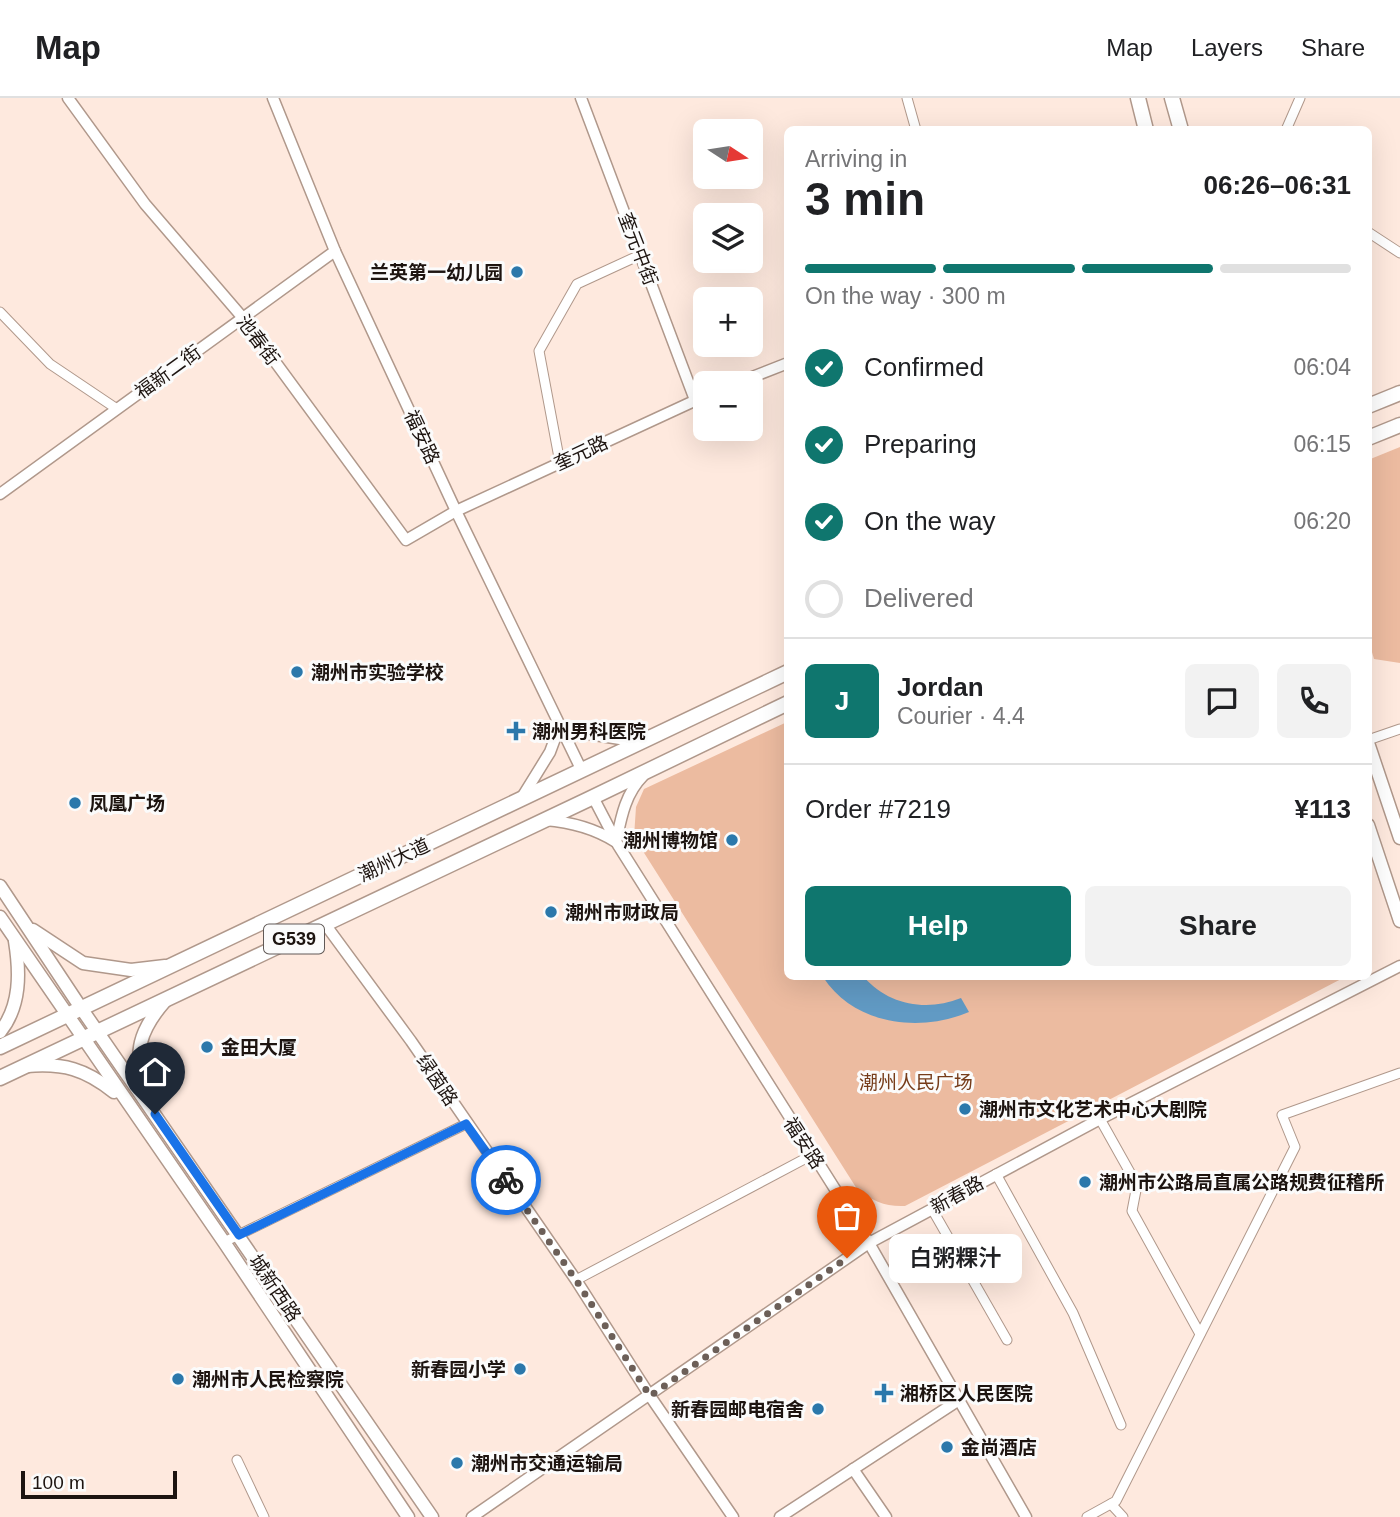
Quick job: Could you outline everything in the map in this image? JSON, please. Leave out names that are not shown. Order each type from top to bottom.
[{"type":"main road","points":[[1138,98],[1145,126]]},
{"type":"main road","points":[[1172,98],[1180,126]]},
{"type":"main road","points":[[1372,404],[1400,393]]},
{"type":"main road","points":[[1372,436],[1400,425]]},
{"type":"main road","name":"潮州大道","points":[[0,1047],[784,674]]},
{"type":"main road","name":"潮州大道","points":[[0,1078],[545,820],[596,803],[648,771],[784,705]]},
{"type":"main road","points":[[1372,753],[1400,838]]},
{"type":"main road","points":[[1372,837],[1400,921]]},
{"type":"main road","name":"城新西路","points":[[0,886],[432,1517]]},
{"type":"main road","name":"城新西路","points":[[0,917],[224,1242],[408,1517]]},
{"type":"main road","points":[[26,925],[83,963],[131,970],[169,965]]},
{"type":"main road","points":[[0,1032],[9,1021],[16,996],[19,967],[14,937]]},
{"type":"main road","points":[[141,1094],[138,1065],[141,1039],[150,1019],[169,997]]},
{"type":"main road","points":[[23,1067],[52,1064],[76,1069],[97,1079],[125,1100]]},
{"type":"street","name":"池春街","points":[[68,98],[145,204],[243,318],[406,540],[456,511]]},
{"type":"street","name":"福安路","points":[[273,98],[335,251],[456,511],[582,771]]},
{"type":"street","name":"奎元中街","points":[[581,98],[640,255],[693,381]]},
{"type":"street","points":[[907,98],[915,126]]},
{"type":"street","points":[[1288,126],[1300,98]]},
{"type":"street","points":[[1372,235],[1400,253]]},
{"type":"street","name":"福新二街","points":[[0,494],[335,251]]},
{"type":"street","points":[[561,463],[539,351],[577,284],[640,255]]},
{"type":"street","points":[[0,312],[50,364],[117,409]]},
{"type":"street","points":[[763,373],[784,365]]},
{"type":"street","name":"奎元路","points":[[456,511],[693,401]]},
{"type":"street","points":[[521,800],[550,752],[560,725],[582,733],[642,742]]},
{"type":"street","points":[[1372,740],[1400,729]]},
{"type":"street","points":[[545,820],[578,824],[600,832],[616,842],[626,800],[633,787],[648,771]]},
{"type":"street","name":"福安路","points":[[596,803],[616,842],[869,1243],[1026,1517]]},
{"type":"street","name":"绿茵路","points":[[325,924],[411,1041],[576,1280],[650,1396],[733,1517]]},
{"type":"street","name":"新春路","points":[[472,1517],[869,1243],[1100,1118],[1255,1042],[1400,966]]},
{"type":"street","points":[[1087,1517],[1116,1501],[1295,1147],[1282,1115],[1400,1073]]},
{"type":"street","points":[[1100,1118],[1137,1185],[1132,1211],[1200,1334]]},
{"type":"street","points":[[224,1242],[466,1124]]},
{"type":"street","points":[[576,1280],[812,1155]]},
{"type":"street","points":[[996,1174],[1073,1313],[1121,1425]]},
{"type":"street","points":[[932,1209],[1007,1340]]},
{"type":"street","points":[[780,1517],[959,1401]]},
{"type":"street","points":[[237,1460],[264,1517]]},
{"type":"street","points":[[853,1469],[886,1517]]},
{"type":"street","points":[[1111,1504],[1123,1517]]},
{"type":"green space","points":[[1400,447],[1400,663],[1374,659],[1372,652],[1372,458]]},
{"type":"green space","name":"潮州人民广场","points":[[784,723],[784,980],[1339,980],[905,1206],[885,1204],[857,1189],[634,837],[636,807],[644,789]]},
{"type":"water","points":[[825,980],[867,980],[885,994],[909,1003],[935,1005],[961,998],[969,1012],[930,1022],[909,1023],[870,1015],[852,1006]]},
{"type":"way so far","points":[[506,1180],[576,1280],[650,1396],[847,1258]]},
{"type":"place","name":"兰英第一幼儿园","points":[[517,272]]},
{"type":"place","name":"潮州市实验学校","points":[[297,672]]},
{"type":"place","name":"潮州男科医院","points":[[516,731]]},
{"type":"place","name":"凤凰广场","points":[[75,803]]},
{"type":"place","name":"潮州博物馆","points":[[732,840]]},
{"type":"place","name":"潮州市财政局","points":[[551,912]]},
{"type":"place","name":"金田大厦","points":[[207,1047]]},
{"type":"place","name":"潮州市文化艺术中心大剧院","points":[[965,1109]]},
{"type":"place","name":"潮州市公路局直属公路规费征稽所","points":[[1085,1182]]},
{"type":"place","name":"白粥粿汁","points":[[847,1258]]},
{"type":"place","name":"新春园小学","points":[[520,1369]]},
{"type":"place","name":"潮州市人民检察院","points":[[178,1379]]},
{"type":"place","name":"湘桥区人民医院","points":[[884,1393]]},
{"type":"place","name":"新春园邮电宿舍","points":[[818,1409]]},
{"type":"place","name":"金尚酒店","points":[[947,1447]]},
{"type":"place","name":"潮州市交通运输局","points":[[457,1463]]},
{"type":"route","points":[[155,1114],[239,1235],[466,1124],[506,1180]]}]
